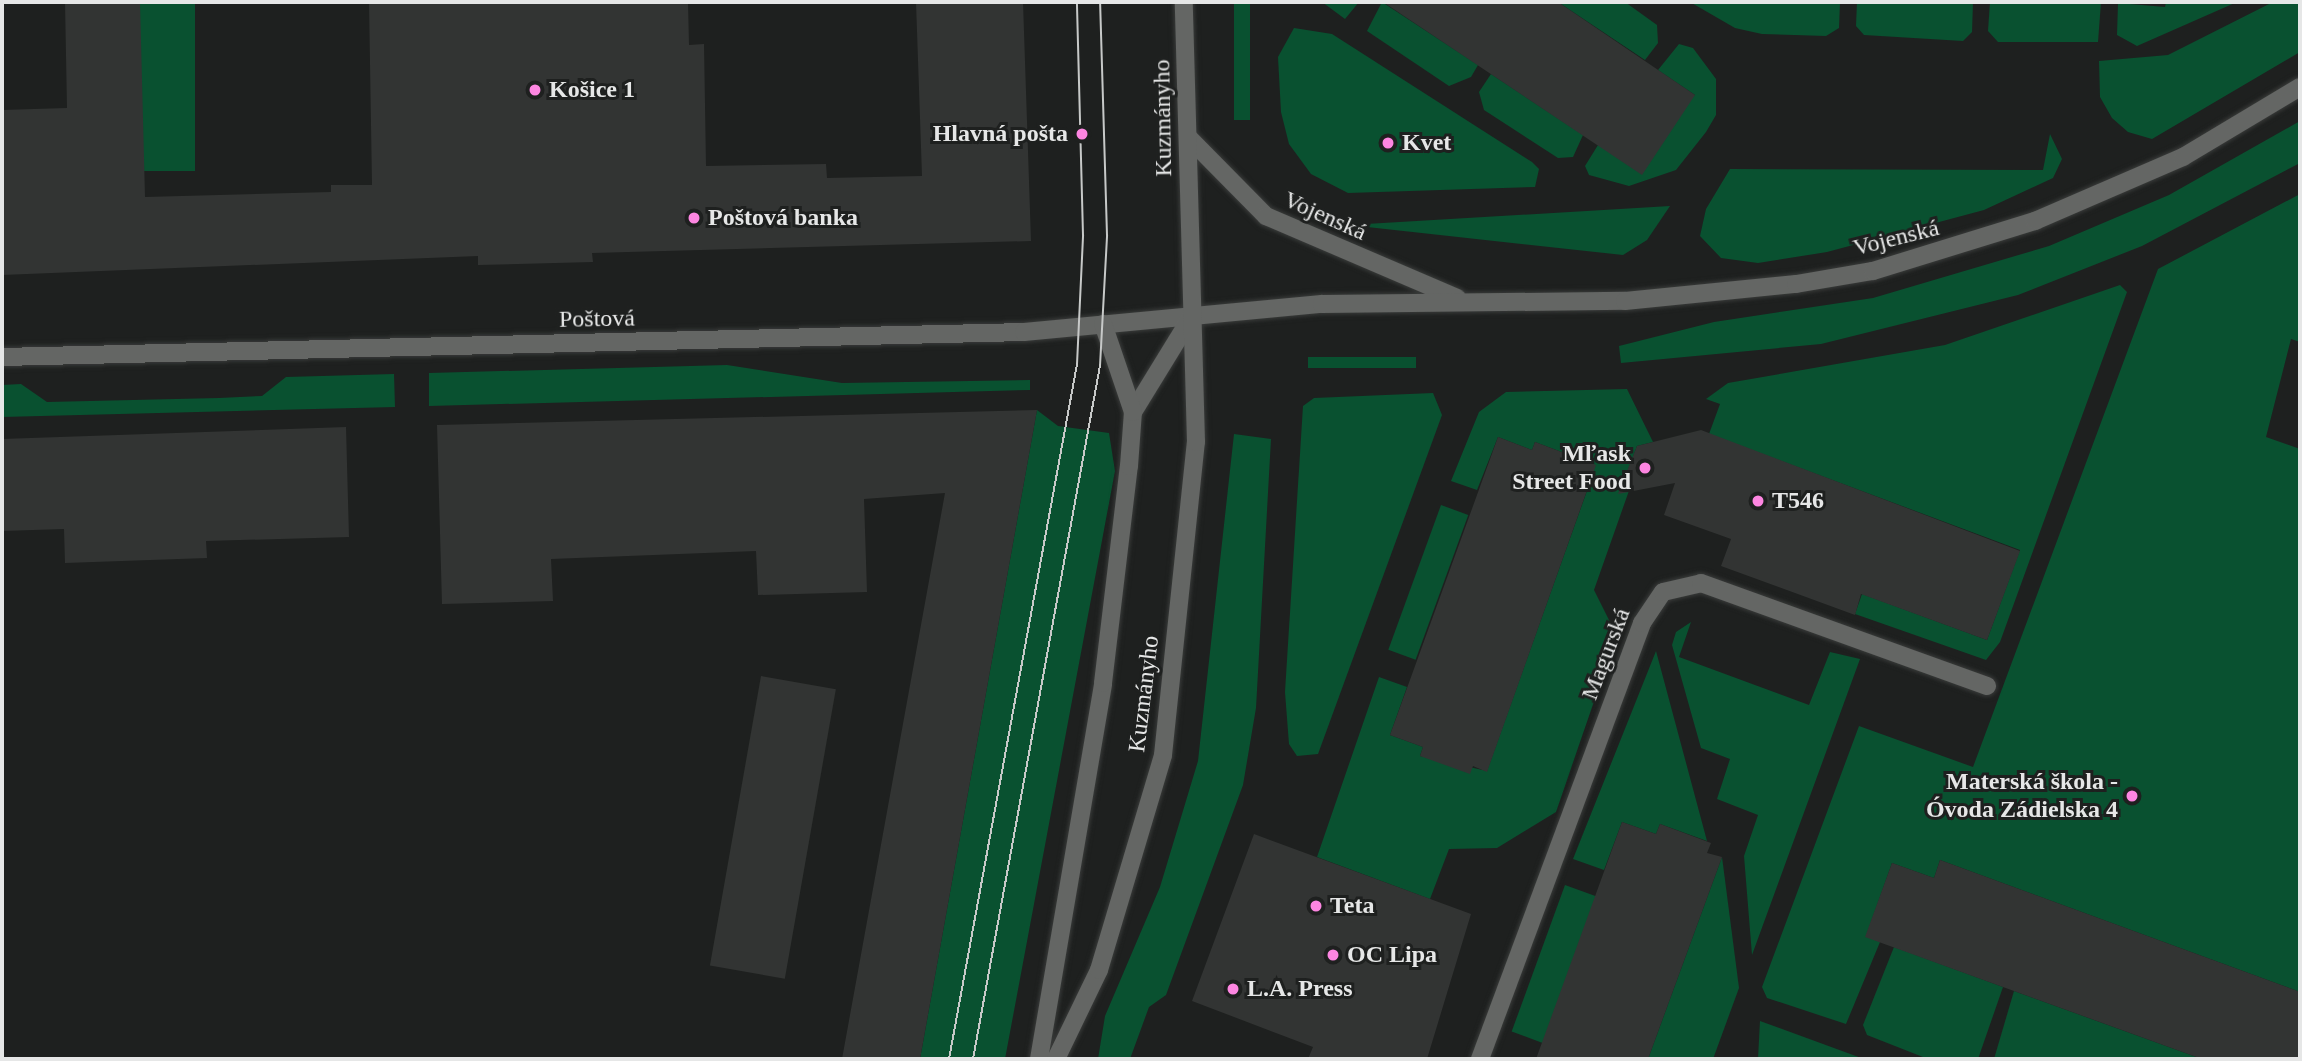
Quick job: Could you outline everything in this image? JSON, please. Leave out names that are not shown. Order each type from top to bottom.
[{"type":"street","name":"Kuzmányho","points":[[1056,1059],[1100,970],[1163,755],[1196,442],[1184,2]]},
{"type":"street","name":"Vojenská","points":[[1192,316],[1321,304],[1625,302],[1873,271],[1963,247],[2114,190],[2249,121],[2300,87]]},
{"type":"street","name":"Vojenská","points":[[1189,138],[1266,216],[1466,302]]},
{"type":"street","name":"Kuzmányho","points":[[1133,412],[1192,316]]},
{"type":"street","name":"Poštová","points":[[2,357],[1010,333],[1192,316]]},
{"type":"street","name":"Kuzmányho","points":[[1039,1059],[1103,683],[1133,412],[1103,324]]},
{"type":"street","name":"Magurská","points":[[1480,1059],[1642,623],[1663,592],[1701,583],[1987,686]]},
{"type":"green space","points":[[140,2],[195,2],[195,171],[140,171]]},
{"type":"green space","points":[[1234,2],[1250,2],[1250,120],[1234,120]]},
{"type":"green space","points":[[1322,2],[1359,2],[1345,19]]},
{"type":"green space","points":[[1382,2],[1478,65],[1471,77],[1449,86],[1367,31]]},
{"type":"green space","points":[[1558,2],[1625,2],[1657,25],[1658,43],[1645,60]]},
{"type":"green space","points":[[1690,2],[1840,2],[1839,28],[1826,36],[1762,34],[1735,28]]},
{"type":"green space","points":[[1857,2],[1973,2],[1972,32],[1963,41],[1864,35],[1856,26]]},
{"type":"green space","points":[[1990,2],[2101,2],[2098,42],[1998,42],[1988,31]]},
{"type":"green space","points":[[2166,2],[2237,2],[2137,46],[2117,35],[2118,3],[2165,7]]},
{"type":"green space","points":[[2273,2],[2300,2],[2300,52],[2152,139],[2128,132],[2112,118],[2100,97],[2099,61],[2168,55]]},
{"type":"green space","points":[[1294,28],[1332,34],[1532,162],[1539,169],[1535,187],[1348,193],[1311,174],[1289,144],[1281,112],[1278,57]]},
{"type":"green space","points":[[1679,44],[1693,48],[1716,79],[1716,115],[1706,132],[1676,170],[1629,186],[1589,175],[1585,166],[1598,145],[1695,95],[1658,70]]},
{"type":"green space","points":[[1491,74],[1583,135],[1573,157],[1558,158],[1484,110],[1479,92]]},
{"type":"green space","points":[[2300,121],[2300,163],[2142,246],[2018,295],[1821,344],[1621,363],[1619,346],[1714,322],[1873,298],[2049,246],[2169,195]]},
{"type":"green space","points":[[2050,134],[2062,159],[2053,178],[1984,210],[1827,252],[1758,263],[1721,258],[1700,236],[1706,209],[1730,169],[2043,170]]},
{"type":"green space","points":[[2300,194],[2300,342],[2291,339],[2266,437],[2300,449],[2300,992],[1940,860],[1934,878],[1892,863],[1866,936],[1880,942],[1846,1024],[1767,998],[1762,987],[1859,726],[1973,767],[2158,269]]},
{"type":"green space","points":[[1670,206],[1647,240],[1623,255],[1349,225]]},
{"type":"green space","points":[[2120,285],[2127,292],[2000,642],[1986,660],[1855,614],[1862,594],[1987,640],[2020,550],[1709,434],[1720,404],[1706,399],[1728,383],[1945,345]]},
{"type":"green space","points":[[1308,357],[1416,357],[1416,368],[1308,368]]},
{"type":"green space","points":[[727,365],[842,383],[1030,380],[1030,390],[429,406],[429,373]]},
{"type":"green space","points":[[394,374],[395,407],[2,417],[2,385],[21,384],[47,402],[219,398],[262,396],[286,377]]},
{"type":"green space","points":[[1627,389],[1653,442],[1637,446],[1625,478],[1631,485],[1594,590],[1612,626],[1611,652],[1556,812],[1497,848],[1449,849],[1430,899],[1317,857],[1379,677],[1407,687],[1390,735],[1423,747],[1420,756],[1487,771],[1593,474],[1583,460],[1535,442],[1532,450],[1498,437],[1477,490],[1451,481],[1479,412],[1506,392]]},
{"type":"green space","points":[[1433,393],[1442,415],[1318,754],[1297,756],[1289,744],[1285,692],[1303,406],[1314,398]]},
{"type":"green space","points":[[1037,410],[1058,426],[1109,433],[1115,471],[1005,1059],[920,1059]]},
{"type":"green space","points":[[1234,434],[1271,439],[1256,708],[1243,785],[1166,995],[1149,1007],[1130,1059],[1098,1059],[1105,1016],[1160,887],[1198,761]]},
{"type":"green space","points":[[1441,505],[1468,515],[1416,660],[1388,650]]},
{"type":"green space","points":[[1691,622],[1679,657],[1809,705],[1830,652],[1860,659],[1752,955],[1744,856],[1758,815],[1717,799],[1730,759],[1701,748],[1672,645],[1676,632]]},
{"type":"green space","points":[[1656,651],[1707,841],[1660,824],[1656,834],[1622,822],[1604,870],[1573,859]]},
{"type":"green space","points":[[1722,857],[1739,988],[1713,1059],[1648,1059]]},
{"type":"green space","points":[[1565,885],[1596,896],[1543,1043],[1512,1032]]},
{"type":"green space","points":[[1894,947],[2003,987],[1978,1059],[1928,1059],[1867,1035],[1863,1025]]},
{"type":"green space","points":[[2014,991],[2202,1059],[1994,1059]]},
{"type":"green space","points":[[1760,1021],[1864,1059],[1758,1059]]},
{"type":"building","points":[[65,2],[140,2],[145,197],[331,192],[331,185],[372,185],[369,2],[688,2],[689,45],[704,44],[706,166],[826,164],[827,178],[922,176],[916,2],[1023,2],[1031,241],[592,253],[593,262],[478,265],[478,256],[2,275],[2,110],[67,108]]},
{"type":"building","points":[[1383,2],[1558,2],[1695,95],[1642,175]]},
{"type":"building","points":[[1037,410],[920,1059],[842,1059],[945,493],[864,499],[867,592],[758,595],[756,551],[551,559],[553,601],[442,604],[437,425]]},
{"type":"building","points":[[346,427],[349,537],[206,541],[207,558],[65,563],[64,529],[2,531],[2,439]]},
{"type":"building","points":[[1701,430],[2020,551],[1987,640],[1861,594],[1855,615],[1721,566],[1731,539],[1664,515],[1675,483],[1618,494],[1637,446]]},
{"type":"building","points":[[1498,437],[1532,450],[1535,442],[1596,465],[1487,772],[1473,766],[1470,774],[1420,756],[1423,747],[1390,735]]},
{"type":"building","points":[[761,676],[836,689],[785,979],[710,966]]},
{"type":"building","points":[[1622,822],[1656,834],[1660,824],[1711,843],[1707,853],[1722,857],[1648,1059],[1536,1059]]},
{"type":"building","name":"OC Lipa","points":[[1254,834],[1471,914],[1427,1059],[1308,1059],[1313,1047],[1192,1001]]},
{"type":"building","points":[[1940,860],[2300,992],[2300,1059],[2202,1059],[1865,937],[1892,863],[1934,878]]},
{"type":"tram line","points":[[949,1059],[1077,364],[1083,235],[1077,2]]},
{"type":"tram line","points":[[973,1059],[1100,366],[1107,235],[1100,2]]},
{"type":"place","name":"Košice 1","points":[[535,90]]},
{"type":"place","name":"Hlavná pošta","points":[[1082,134]]},
{"type":"place","name":"Kvet","points":[[1388,143]]},
{"type":"place","name":"Poštová banka","points":[[694,218]]},
{"type":"place","name":"Mľask Street Food","points":[[1645,468]]},
{"type":"place","name":"T546","points":[[1758,501]]},
{"type":"place","name":"Materská škola - Óvoda Zádielska 4","points":[[2132,796]]},
{"type":"place","name":"Teta","points":[[1316,906]]},
{"type":"place","name":"OC Lipa","points":[[1333,955]]},
{"type":"place","name":"L.A. Press","points":[[1233,989]]}]
